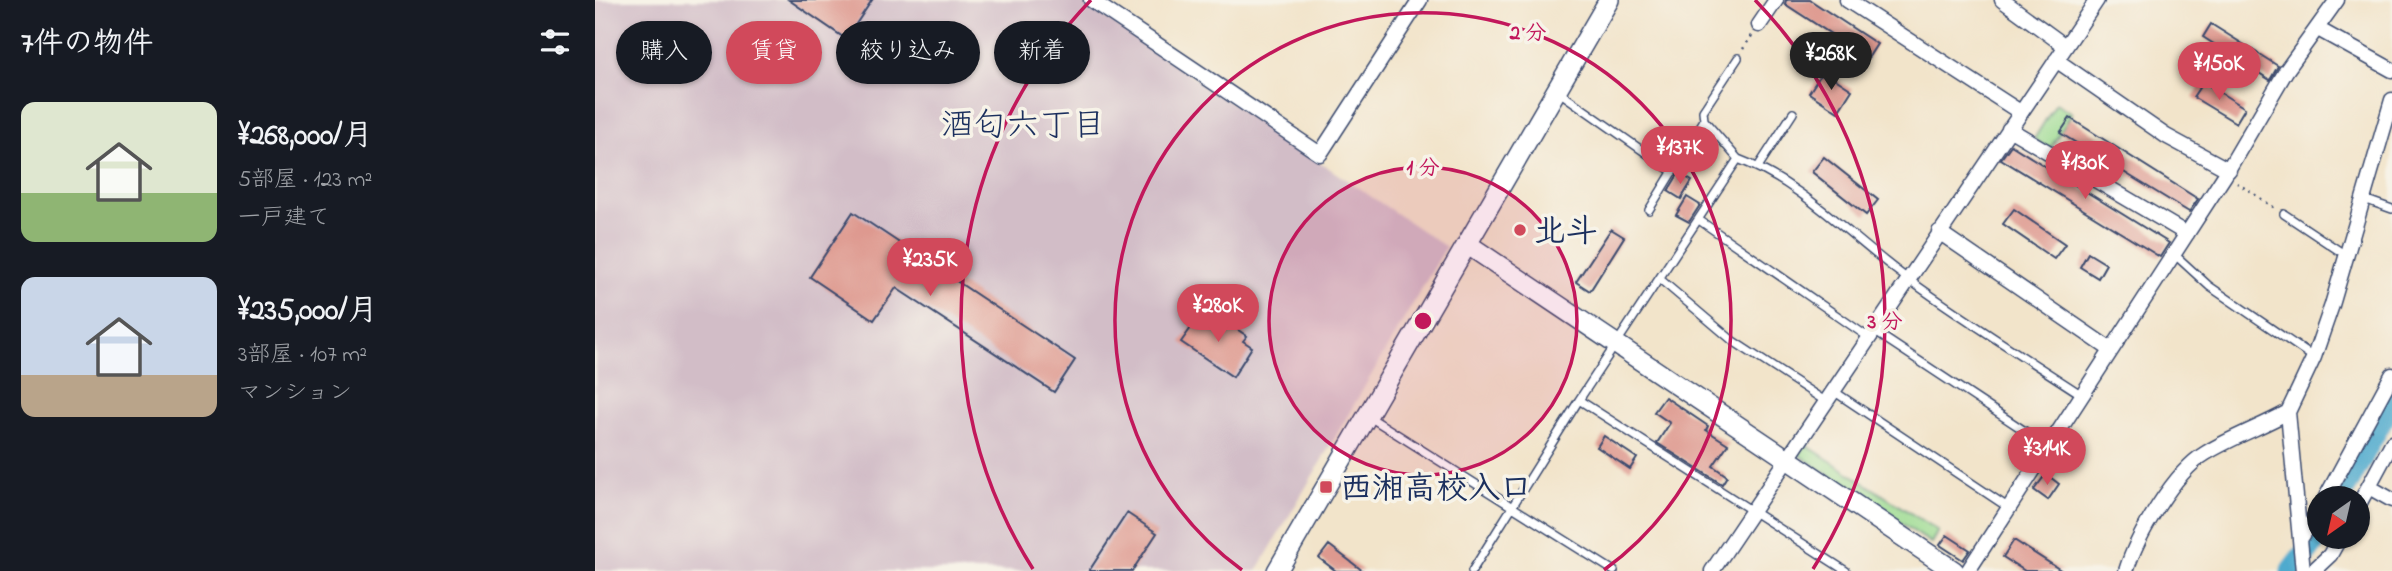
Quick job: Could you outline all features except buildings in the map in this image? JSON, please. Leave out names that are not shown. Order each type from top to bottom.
[{"type":"street","points":[[1091,0],[1320,154],[1420,0]]},
{"type":"street","points":[[1282,568],[1367,416],[1609,0]]},
{"type":"street","points":[[1759,25],[1776,0]]},
{"type":"street","points":[[1847,0],[2020,112]]},
{"type":"street","points":[[2002,0],[2066,46]]},
{"type":"street","points":[[1712,571],[1828,395],[2097,0]]},
{"type":"street","points":[[1968,571],[2227,172],[2286,71],[2337,0]]},
{"type":"street","points":[[2318,29],[2392,69]]},
{"type":"street","points":[[2056,60],[2166,136],[2227,172]]},
{"type":"street","points":[[2303,571],[2288,412],[2314,357],[2348,256],[2392,100]]},
{"type":"street","points":[[2010,128],[2187,234]]},
{"type":"street","points":[[1939,232],[2111,350]]},
{"type":"street","points":[[1467,244],[1954,571]]},
{"type":"street","points":[[2332,486],[2392,375]]},
{"type":"street","points":[[2126,571],[2130,556],[2163,500],[2190,464],[2205,453],[2288,412]]},
{"type":"street","points":[[2370,486],[2392,443]]},
{"type":"street","points":[[2370,488],[2392,500]]},
{"type":"street","points":[[2301,538],[2307,529]]},
{"type":"street","points":[[2313,571],[2333,550]]},
{"type":"lane","points":[[1738,58],[1703,111],[1704,120],[1738,159],[1758,167],[1795,190],[1907,279],[2082,395]]},
{"type":"lane","points":[[1557,90],[1673,172]]},
{"type":"lane","points":[[1758,167],[1794,113]]},
{"type":"lane","points":[[1649,211],[1704,120]]},
{"type":"lane","points":[[1472,571],[1579,400],[1661,280],[1738,159]]},
{"type":"lane","points":[[2364,199],[2392,209]]},
{"type":"lane","points":[[2284,214],[2348,256]]},
{"type":"lane","points":[[1699,220],[2049,447]]},
{"type":"lane","points":[[2174,254],[2209,286],[2314,357]]},
{"type":"lane","points":[[1661,280],[1733,341],[1828,395],[2009,508]]},
{"type":"lane","points":[[1579,400],[1846,571]]},
{"type":"lane","points":[[1367,416],[1614,571]]},
{"type":"path","points":[[1738,58],[1759,25]]},
{"type":"path","points":[[2227,172],[2284,214]]},
{"type":"shaded area","points":[[595,0],[1079,0],[1446,247],[1257,571],[595,571]]},
{"type":"green space","points":[[2056,103],[2072,113],[2050,149],[2034,139]]},
{"type":"green space","points":[[1806,445],[1938,531],[1931,543],[1799,455]]},
{"type":"waterway","points":[[2346,486],[2392,401]]},
{"type":"waterway","points":[[2292,571],[2308,550]]},
{"type":"place","name":"北斗","points":[[1520,230]]},
{"type":"place","name":"西湘高校入口","points":[[1326,487]]},
{"type":"district","name":"酒匂六丁目","points":[[1023,123]]}]
